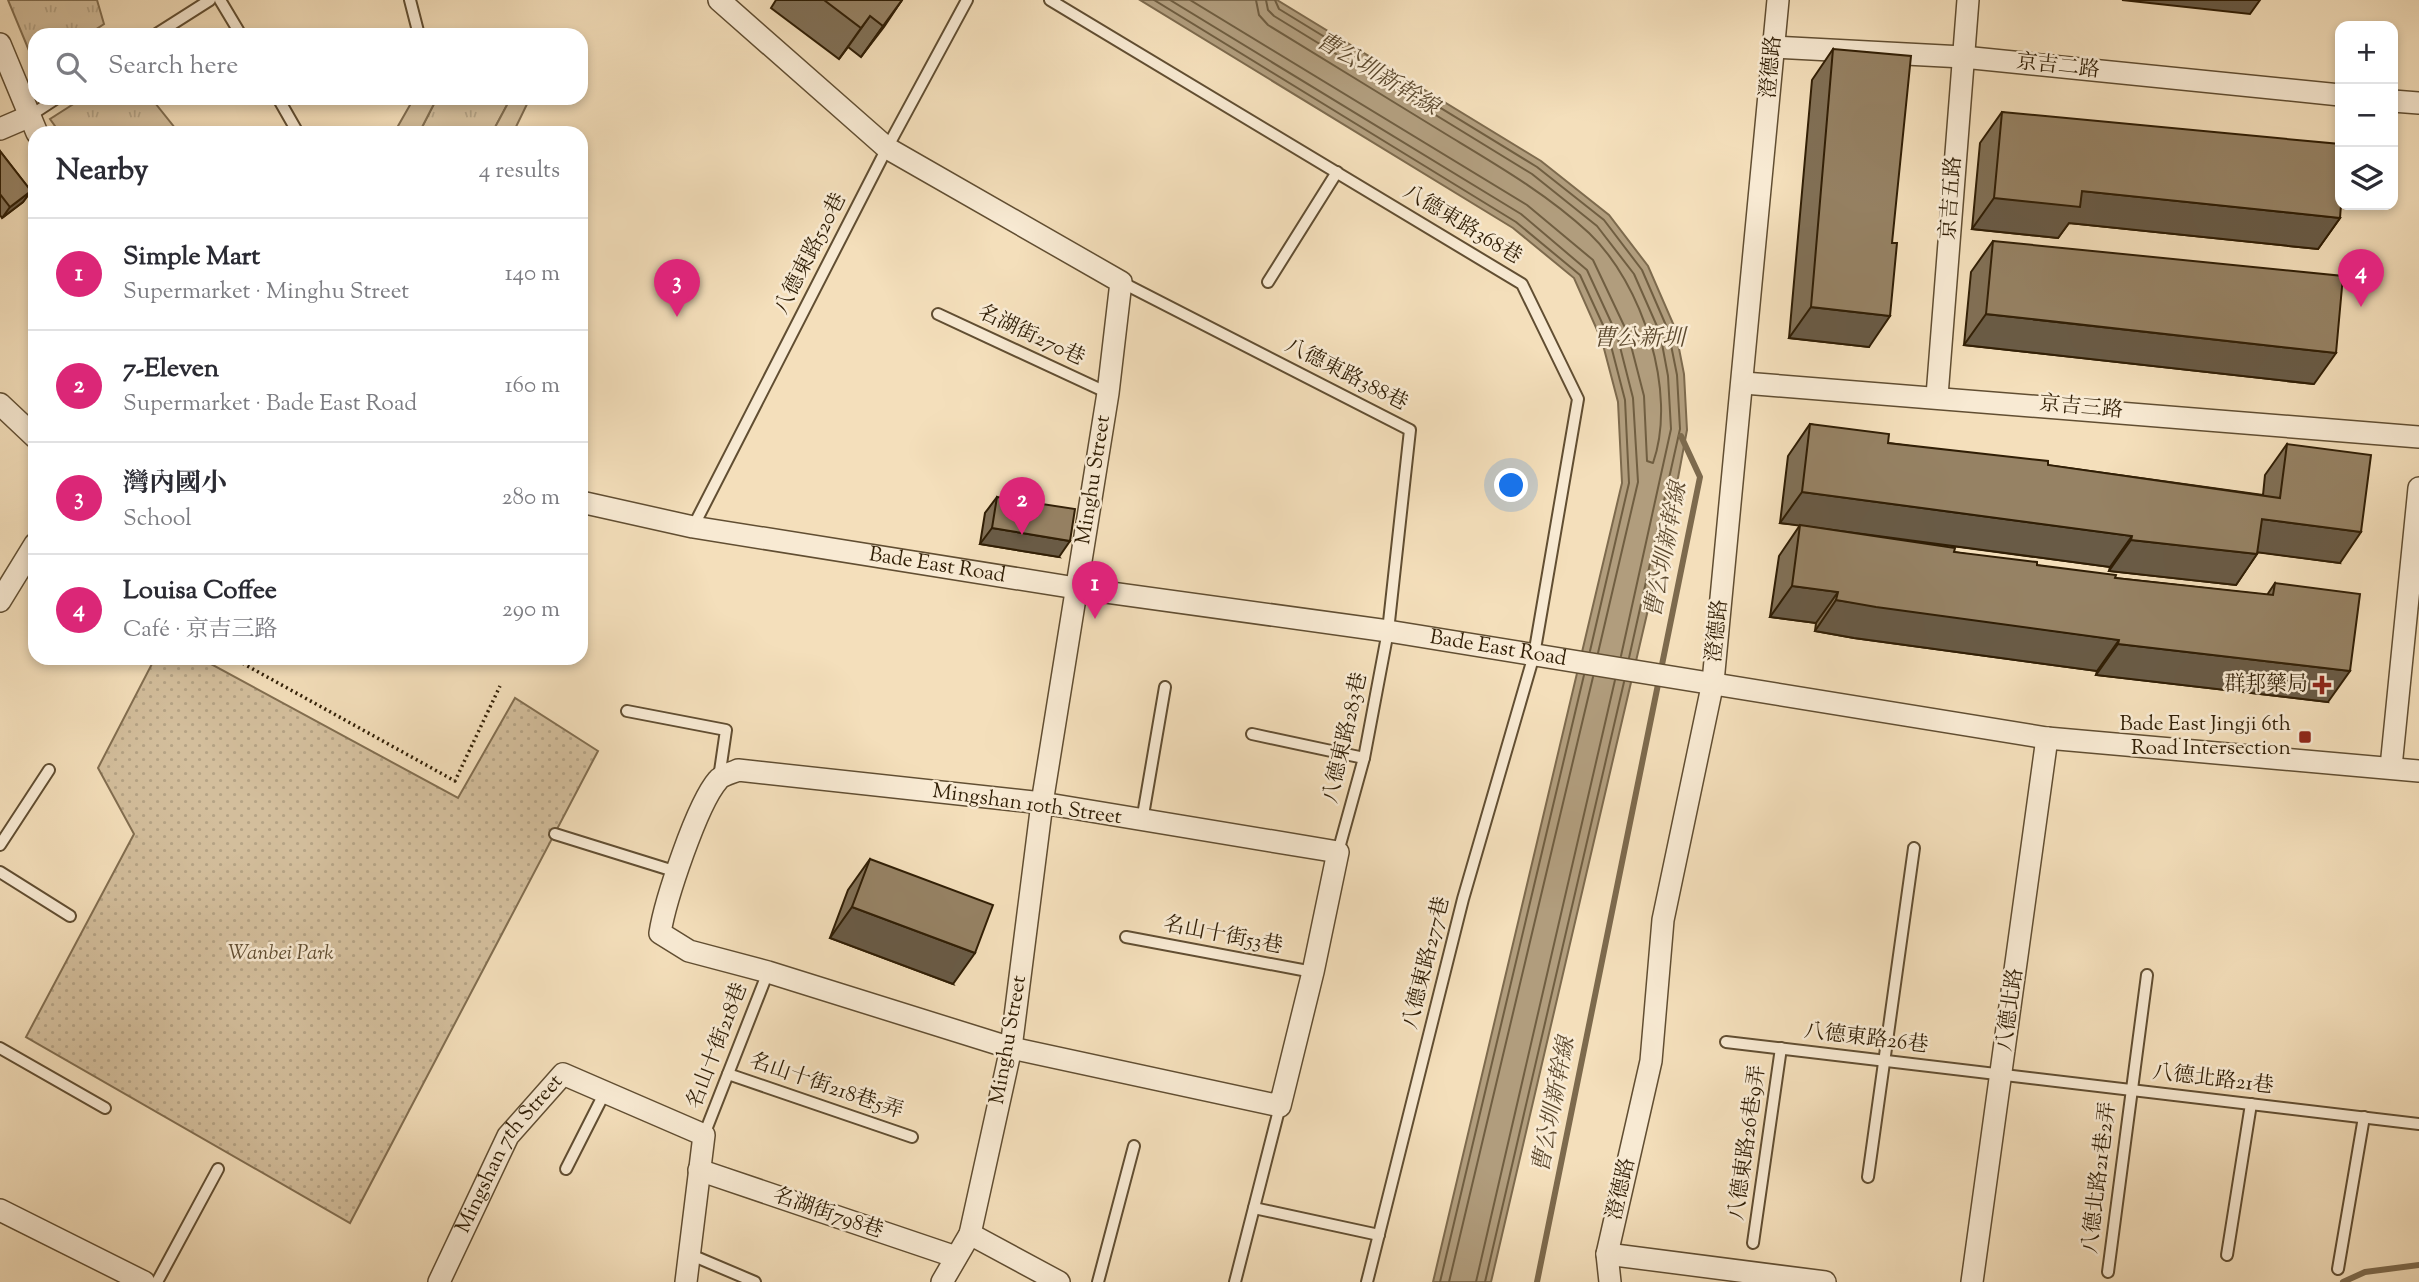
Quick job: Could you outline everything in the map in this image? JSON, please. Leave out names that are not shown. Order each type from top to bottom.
[{"type":"street","points":[[719,0],[887,148],[1121,282]]},
{"type":"street","name":"澄德路","points":[[1606,1254],[1651,1062],[1663,920],[1713,682],[1744,383],[1778,0]]},
{"type":"street","name":"京吉五路","points":[[1937,396],[1968,0]]},
{"type":"street","points":[[0,44],[33,125],[0,129]]},
{"type":"street","name":"京吉二路","points":[[1774,47],[1963,57],[2335,94]]},
{"type":"street","points":[[2398,101],[2419,103]]},
{"type":"street","name":"Minghu Street","points":[[942,1282],[970,1234],[1011,1048],[1042,803],[1108,393],[1121,282]]},
{"type":"street","name":"京吉三路","points":[[1744,383],[1937,396],[2419,437]]},
{"type":"street","points":[[0,404],[28,430]]},
{"type":"street","points":[[2391,767],[2419,488]]},
{"type":"street","name":"Bade East Road","points":[[588,504],[693,527],[1076,589],[1388,631],[2048,738],[2419,771]]},
{"type":"street","points":[[0,601],[28,555]]},
{"type":"street","name":"八德北路","points":[[1972,1282],[2048,738]]},
{"type":"street","name":"Mingshan 10th Street","points":[[719,778],[738,770],[1042,803],[1338,852]]},
{"type":"street","points":[[719,778],[704,805],[664,907],[660,933],[688,951],[768,972],[1011,1048],[1280,1106],[1313,972],[1338,852]]},
{"type":"street","name":"Mingshan 7th Street","points":[[439,1282],[508,1136],[563,1074],[704,1135]]},
{"type":"street","points":[[686,1282],[704,1135]]},
{"type":"street","name":"名湖街798巷","points":[[699,1170],[956,1257]]},
{"type":"street","points":[[0,1210],[145,1282]]},
{"type":"street","points":[[970,1234],[1059,1282]]},
{"type":"street","points":[[1610,1282],[1606,1254],[1825,1282]]},
{"type":"lane","points":[[166,28],[210,0]]},
{"type":"lane","points":[[220,0],[237,28]]},
{"type":"lane","points":[[410,0],[417,28]]},
{"type":"lane","name":"八德東路520巷","points":[[693,527],[887,148],[967,0]]},
{"type":"lane","name":"八德東路368巷","points":[[1050,0],[1522,284],[1578,399],[1534,655]]},
{"type":"lane","points":[[33,125],[51,105]]},
{"type":"lane","points":[[282,105],[294,126]]},
{"type":"lane","points":[[1268,282],[1337,173]]},
{"type":"lane","name":"八德東路388巷","points":[[1121,282],[1410,430],[1388,631]]},
{"type":"lane","name":"名湖街270巷","points":[[938,314],[1108,393]]},
{"type":"lane","name":"八德東路283巷","points":[[1338,852],[1364,758],[1388,631]]},
{"type":"lane","name":"八德東路277巷","points":[[1367,1282],[1463,899],[1534,655]]},
{"type":"lane","points":[[1142,821],[1165,687]]},
{"type":"lane","points":[[626,711],[726,730],[719,778]]},
{"type":"lane","points":[[1252,734],[1364,758]]},
{"type":"lane","points":[[0,845],[49,770]]},
{"type":"lane","points":[[555,834],[677,872]]},
{"type":"lane","points":[[1868,1177],[1914,848]]},
{"type":"lane","points":[[0,872],[70,916]]},
{"type":"lane","name":"名山十街53巷","points":[[1126,937],[1313,972]]},
{"type":"lane","name":"名山十街218巷","points":[[704,1135],[768,972]]},
{"type":"lane","name":"八德北路21巷2弄","points":[[2108,1272],[2147,975]]},
{"type":"lane","name":"八德東路26巷","points":[[1726,1042],[2002,1074]]},
{"type":"lane","points":[[0,1048],[106,1108]]},
{"type":"lane","name":"八德東路26巷9弄","points":[[1753,1243],[1781,1048]]},
{"type":"lane","name":"名山十街218巷5弄","points":[[728,1074],[912,1137]]},
{"type":"lane","name":"八德北路21巷","points":[[2002,1074],[2419,1124]]},
{"type":"lane","points":[[566,1169],[605,1092]]},
{"type":"lane","points":[[2228,1255],[2252,1104]]},
{"type":"lane","points":[[1235,1282],[1280,1106]]},
{"type":"lane","points":[[2338,1269],[2364,1117]]},
{"type":"lane","points":[[1098,1282],[1134,1146]]},
{"type":"lane","points":[[156,1282],[218,1169]]},
{"type":"lane","points":[[1254,1208],[1379,1235]]},
{"type":"lane","points":[[689,1254],[755,1282]]},
{"type":"path","points":[[246,665],[455,781],[500,686]]},
{"type":"green space","points":[[8,0],[97,0],[104,24],[98,28],[28,28],[28,48]]},
{"type":"green space","points":[[72,105],[157,105],[173,126],[55,126],[50,119]]},
{"type":"green space","points":[[410,105],[433,105],[423,126],[398,126]]},
{"type":"green space","points":[[433,105],[507,105],[496,126],[423,126]]},
{"type":"green space","points":[[507,105],[527,105],[516,126],[496,126]]},
{"type":"green space","name":"Wanbei Park","points":[[151,665],[213,665],[458,798],[515,698],[598,751],[350,1223],[26,1037],[134,834],[98,768]]},
{"type":"water","name":"曹公新圳","points":[[1140,0],[1277,0],[1541,161],[1609,215],[1648,266],[1675,328],[1684,374],[1687,430],[1675,494],[1491,1282],[1433,1282],[1622,483],[1618,402],[1602,341],[1574,278],[1513,228]]},
{"type":"building","points":[[824,0],[902,0],[883,26],[870,16],[861,28]]},
{"type":"building","points":[[1833,49],[1911,56],[1892,243],[1897,243],[1890,316],[1811,307]]},
{"type":"building","points":[[2002,112],[2335,144],[2335,210],[2341,210],[2340,218],[2082,191],[2080,207],[1994,198]]},
{"type":"building","points":[[0,151],[28,187],[28,193],[10,207],[0,194]]},
{"type":"building","points":[[1993,241],[2343,276],[2336,353],[1986,314]]},
{"type":"building","points":[[1810,424],[1889,434],[1888,443],[2048,461],[2048,465],[2280,498],[2287,444],[2371,455],[2361,532],[2262,519],[2257,554],[2131,540],[2132,536],[1802,492]]},
{"type":"building","points":[[997,497],[1075,509],[1070,541],[992,528]]},
{"type":"building","points":[[1800,525],[1955,548],[1954,552],[2116,575],[2115,578],[2273,595],[2275,583],[2360,594],[2350,671],[2118,644],[2119,640],[1836,600],[1838,592],[1792,586]]},
{"type":"building","points":[[870,859],[993,905],[975,953],[852,907]]},
{"type":"waterway","name":"曹公圳新幹線","points":[[1537,1282],[1700,477],[1681,436]]},
{"type":"waterway","points":[[2343,1282],[2365,1272],[2419,1265]]},
{"type":"place","name":"Louisa Coffee","points":[[2361,307]]},
{"type":"place","name":"灣內國小","points":[[677,317]]},
{"type":"place","name":"7-Eleven","points":[[1022,535]]},
{"type":"place","name":"Simple Mart","points":[[1095,619]]},
{"type":"place","name":"群邦藥局","points":[[2322,685]]},
{"type":"place","name":"Bade East Jingji 6th Road Intersection","points":[[2305,737]]}]
